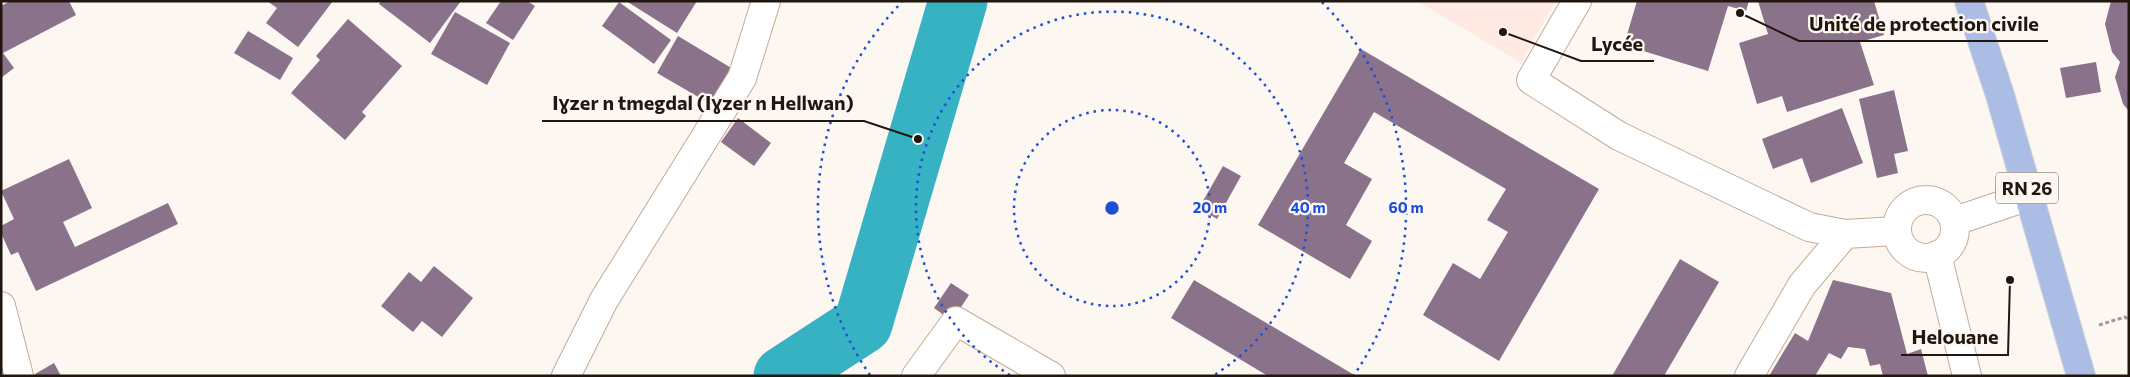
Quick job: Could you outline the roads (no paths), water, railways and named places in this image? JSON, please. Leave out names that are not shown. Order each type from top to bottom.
[{"type":"main road","name":"RN 26","points":[[1969,1],[2000,95],[2081,376]]},
{"type":"street","points":[[566,376],[604,300],[742,78],[766,1]]},
{"type":"street","points":[[1577,1],[1531,80],[1619,136],[1809,227],[1845,234],[1897,231]]},
{"type":"street","points":[[1955,221],[2029,196]]},
{"type":"street","points":[[1925,200],[1935,201],[1944,205],[1955,221],[1953,240],[1947,249],[1937,255],[1920,257],[1912,254],[1905,248],[1897,231],[1902,213],[1908,206],[1925,200]]},
{"type":"street","points":[[1749,376],[1802,285],[1845,234]]},
{"type":"street","points":[[1937,255],[1967,376]]},
{"type":"street","points":[[1,306],[19,376]]},
{"type":"street","points":[[916,376],[956,321],[1051,376]]},
{"type":"waterway","points":[[783,376],[863,324],[958,1]]},
{"type":"place","name":"Unité de protection civile","points":[[1740,13]]},
{"type":"place","name":"Lycée","points":[[1503,32]]},
{"type":"place","name":"Iɣzer n tmegdal (Iɣzer n Hellwan)","points":[[918,139]]},
{"type":"place","name":"Helouane","points":[[2010,280]]}]
